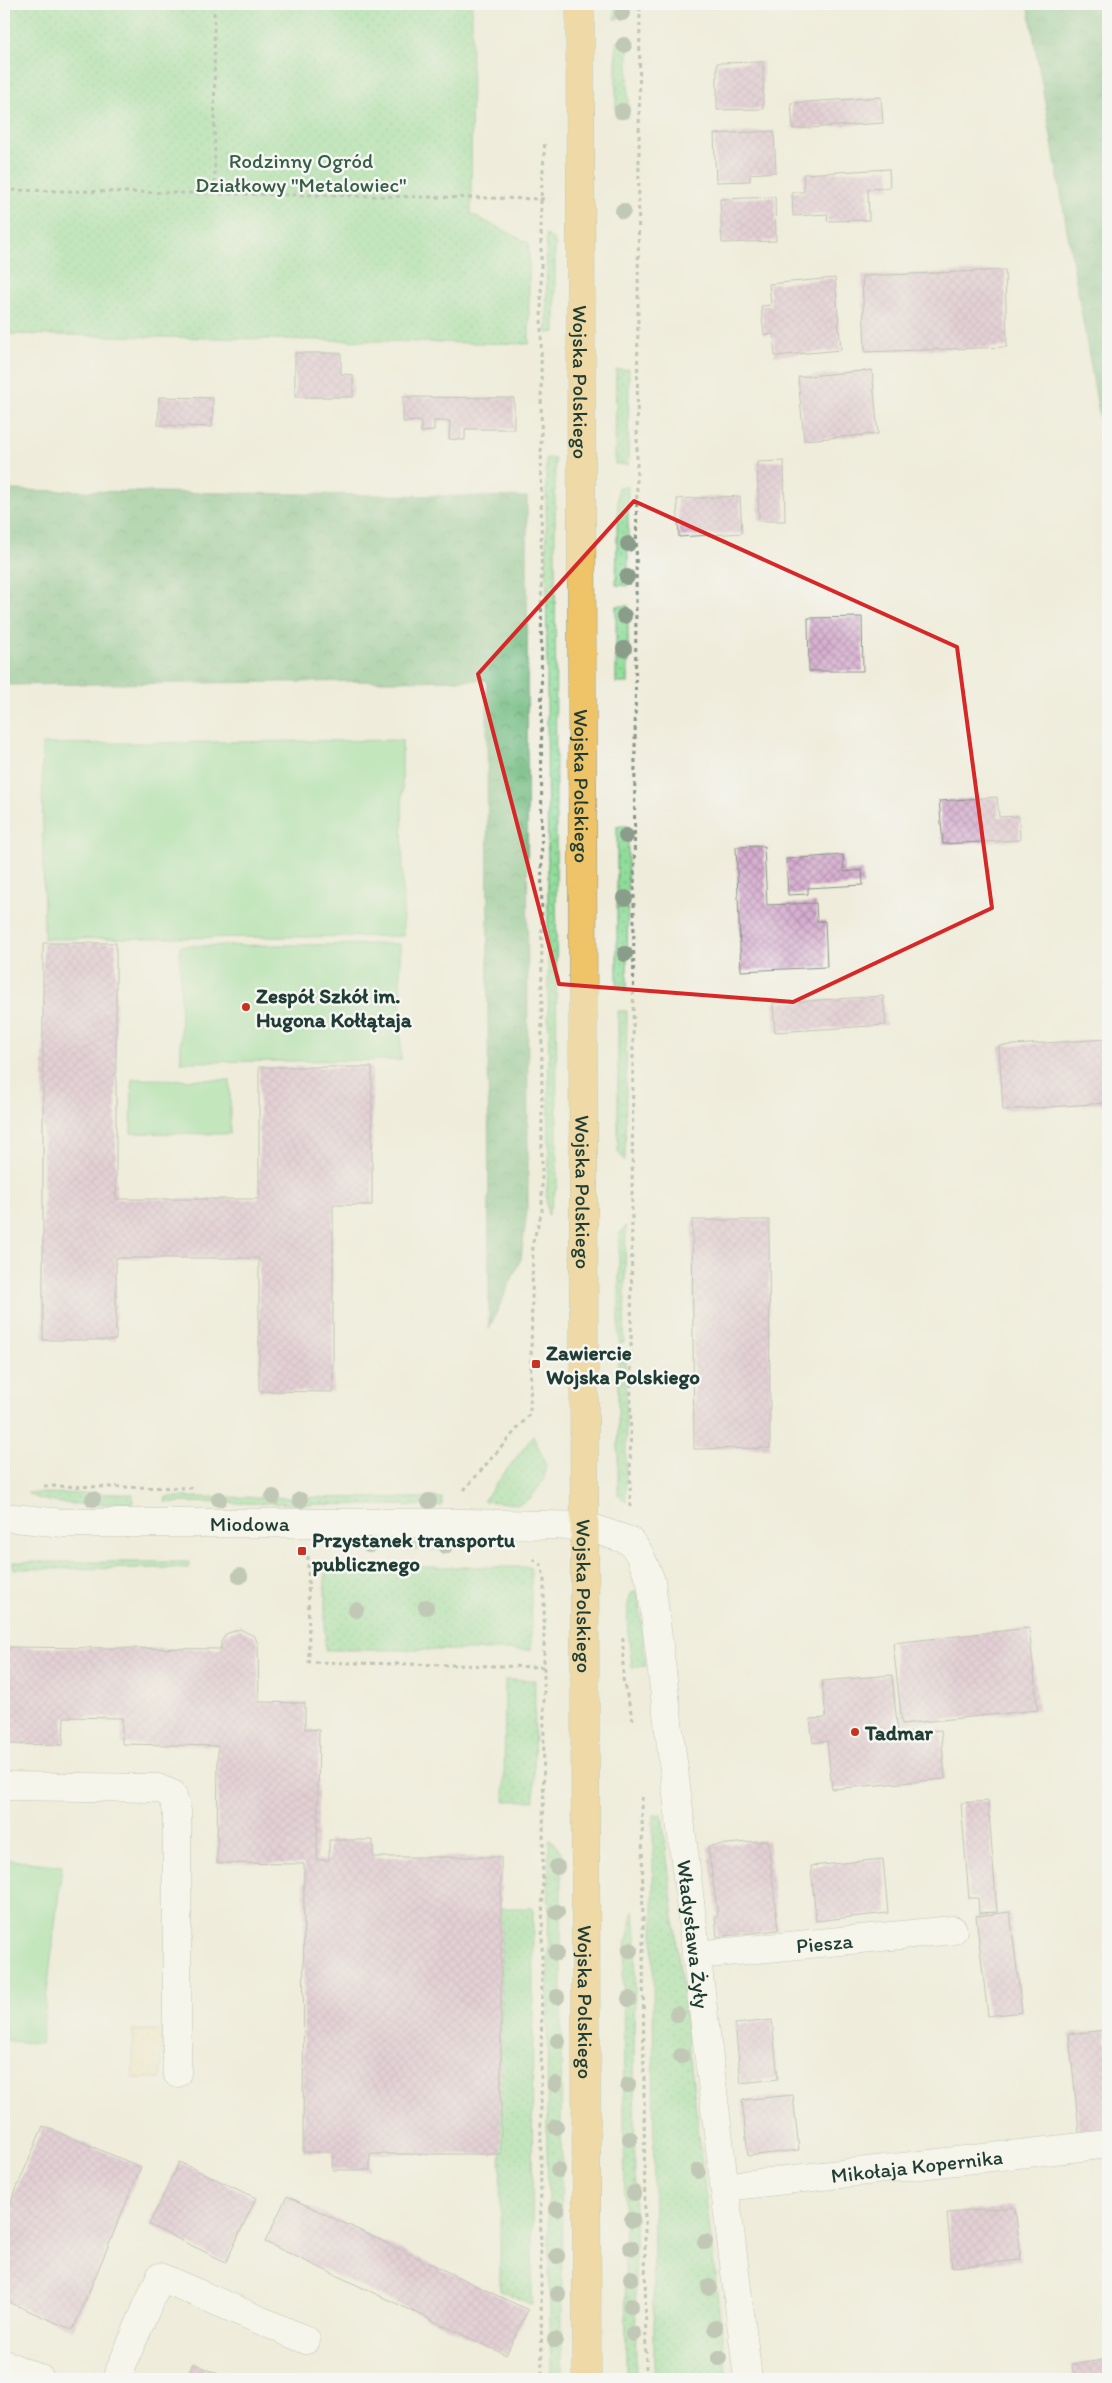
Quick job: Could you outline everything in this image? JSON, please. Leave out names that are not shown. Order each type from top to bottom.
[{"type":"main road","name":"Wojska Polskiego","points":[[580,4],[586,1526],[587,2379]]},
{"type":"street","name":"Miodowa","points":[[4,1517],[63,1523],[464,1523],[586,1526]]},
{"type":"street","points":[[586,1526],[630,1542]]},
{"type":"street","name":"Władysława Żyły","points":[[630,1542],[639,1553],[651,1581],[748,2379]]},
{"type":"street","points":[[4,1786],[157,1788],[172,1794],[177,1811],[176,2073]]},
{"type":"street","name":"Piesza","points":[[696,1955],[953,1930]]},
{"type":"street","name":"Mikołaja Kopernika","points":[[724,2188],[1108,2144]]},
{"type":"street","points":[[116,2379],[160,2277],[306,2340]]},
{"type":"street","points":[[4,2364],[40,2379]]},
{"type":"path","points":[[214,4],[215,194]]},
{"type":"path","points":[[630,1542],[640,4]]},
{"type":"path","points":[[4,190],[581,199]]},
{"type":"path","points":[[465,1490],[530,1414],[533,1242],[542,1211],[541,199]]},
{"type":"path","points":[[308,1556],[309,1662],[545,1667]]},
{"type":"path","points":[[530,1557],[541,1565],[544,1578],[545,1667],[539,2180],[542,2379]]},
{"type":"path","points":[[623,1629],[623,1679],[634,1723]]},
{"type":"path","points":[[642,1796],[646,2379]]},
{"type":"highlighted area","points":[[634,501],[957,647],[992,908],[793,1002],[559,984],[478,674]]},
{"type":"green space","name":"Rodzinny Ogród Działkowy \"Metalowiec\"","points":[[4,4],[472,4],[471,214],[529,243],[529,344],[4,334]]},
{"type":"green space","points":[[615,4],[628,4],[628,17],[615,19]]},
{"type":"green space","points":[[1028,4],[1108,4],[1108,466]]},
{"type":"green space","points":[[616,41],[628,41],[628,117],[616,117]]},
{"type":"green space","points":[[546,234],[555,241],[555,332],[547,333]]},
{"type":"green space","points":[[629,369],[628,465],[615,464],[616,370]]},
{"type":"green space","points":[[546,458],[555,459],[557,1186],[548,1215],[546,1200],[549,1161]]},
{"type":"green space","points":[[618,487],[628,487],[628,586],[616,585]]},
{"type":"green space","points":[[4,490],[527,497],[528,1203],[521,1259],[489,1329],[487,680],[4,685]]},
{"type":"green space","points":[[616,606],[628,606],[628,683],[616,683]]},
{"type":"green space","points":[[402,740],[403,936],[44,939],[42,744]]},
{"type":"green space","points":[[617,826],[628,826],[627,987],[617,987]]},
{"type":"green space","points":[[400,944],[401,1060],[181,1062],[180,946]]},
{"type":"green space","points":[[618,1011],[627,1011],[625,1161],[618,1152]]},
{"type":"green space","points":[[132,1079],[230,1080],[230,1134],[131,1133]]},
{"type":"green space","points":[[626,1226],[624,1342],[619,1343],[619,1234]]},
{"type":"green space","points":[[618,1361],[626,1361],[626,1502],[618,1495]]},
{"type":"green space","points":[[533,1436],[546,1464],[544,1479],[531,1498],[519,1504],[483,1501]]},
{"type":"green space","points":[[27,1493],[133,1494],[133,1503],[64,1503],[38,1498]]},
{"type":"green space","points":[[166,1497],[442,1498],[442,1506],[165,1502]]},
{"type":"green space","points":[[450,1543],[451,1550],[349,1548],[348,1544]]},
{"type":"green space","points":[[13,1562],[189,1562],[188,1568],[13,1569]]},
{"type":"green space","points":[[325,1567],[531,1567],[531,1650],[325,1650]]},
{"type":"green space","points":[[634,1591],[638,1592],[646,1666],[632,1668],[627,1615],[630,1596]]},
{"type":"green space","points":[[505,1680],[535,1680],[534,1801],[504,1801]]},
{"type":"green space","points":[[662,1814],[727,2379],[654,2379],[653,1815]]},
{"type":"green space","points":[[549,1840],[554,1842],[561,1852],[562,2379],[551,2379],[547,2142]]},
{"type":"green space","points":[[4,1859],[62,1866],[41,2044],[4,2040]]},
{"type":"green space","points":[[501,1908],[533,1908],[532,2305],[500,2290]]},
{"type":"green space","points":[[634,1910],[636,1937],[634,2029],[636,2379],[626,2379],[623,1973],[627,1941]]},
{"type":"sand","points":[[133,2030],[161,2030],[161,2078],[133,2078]]},
{"type":"building","points":[[763,62],[763,109],[717,110],[717,63]]},
{"type":"building","points":[[881,97],[883,123],[793,129],[791,103]]},
{"type":"building","points":[[774,131],[776,172],[750,174],[750,181],[716,182],[714,134]]},
{"type":"building","points":[[889,169],[890,188],[868,189],[869,220],[827,221],[828,214],[793,216],[792,192],[804,192],[803,174]]},
{"type":"building","points":[[775,197],[776,241],[722,243],[720,199]]},
{"type":"building","points":[[1005,270],[1007,347],[865,352],[862,276]]},
{"type":"building","points":[[835,278],[841,350],[775,356],[773,334],[764,335],[761,306],[771,305],[769,284]]},
{"type":"building","points":[[295,353],[341,353],[341,374],[353,375],[353,397],[295,397]]},
{"type":"building","points":[[872,370],[878,434],[804,440],[798,377]]},
{"type":"building","points":[[159,397],[213,398],[212,427],[158,425]]},
{"type":"building","points":[[403,397],[514,398],[514,429],[465,429],[465,440],[449,439],[450,421],[434,421],[434,431],[421,432],[421,421],[403,422]]},
{"type":"building","points":[[784,461],[785,521],[759,521],[757,462]]},
{"type":"building","points":[[740,496],[742,533],[679,537],[677,499]]},
{"type":"building","points":[[862,617],[863,671],[809,671],[808,618]]},
{"type":"building","points":[[997,797],[999,817],[1019,816],[1020,840],[943,844],[939,801]]},
{"type":"building","points":[[764,846],[767,905],[816,903],[817,921],[825,921],[827,967],[741,971],[736,847]]},
{"type":"building","points":[[843,855],[844,872],[862,870],[863,885],[808,888],[808,894],[788,895],[786,859]]},
{"type":"building","points":[[43,943],[116,943],[116,1199],[259,1199],[259,1067],[372,1067],[372,1205],[333,1205],[333,1392],[259,1391],[259,1258],[116,1258],[116,1340],[43,1340]]},
{"type":"building","points":[[883,996],[886,1025],[775,1032],[773,1003]]},
{"type":"building","points":[[1108,1039],[1108,1103],[1003,1110],[999,1046]]},
{"type":"building","points":[[692,1220],[769,1220],[770,1448],[694,1449]]},
{"type":"building","points":[[1029,1628],[1038,1710],[902,1724],[893,1643]]},
{"type":"building","points":[[240,1629],[254,1636],[258,1643],[259,1702],[305,1703],[305,1729],[319,1730],[317,1860],[329,1860],[329,1840],[373,1840],[373,1857],[501,1857],[501,2154],[370,2154],[370,2170],[332,2170],[333,2152],[303,2152],[304,1864],[217,1863],[218,1746],[122,1744],[122,1718],[64,1717],[63,1745],[4,1744],[4,1647],[221,1649],[221,1642],[226,1634]]},
{"type":"building","name":"Tadmar","points":[[892,1675],[898,1734],[941,1730],[945,1779],[832,1789],[827,1741],[813,1743],[810,1719],[826,1718],[822,1681]]},
{"type":"building","points":[[988,1801],[997,1912],[979,1913],[978,1898],[969,1898],[961,1803]]},
{"type":"building","points":[[768,1840],[778,1930],[717,1937],[715,1916],[718,1916],[708,1846]]},
{"type":"building","points":[[883,1859],[888,1913],[816,1921],[811,1866]]},
{"type":"building","points":[[1010,1912],[1022,2012],[988,2016],[976,1916]]},
{"type":"building","points":[[772,2020],[778,2079],[741,2083],[735,2024]]},
{"type":"building","points":[[1106,2030],[1108,2052],[1108,2138],[1080,2141],[1069,2034]]},
{"type":"building","points":[[793,2095],[799,2150],[748,2156],[742,2100]]},
{"type":"building","points":[[43,2126],[141,2167],[73,2330],[4,2300],[4,2218]]},
{"type":"building","points":[[179,2162],[256,2198],[226,2262],[149,2225]]},
{"type":"building","points":[[287,2196],[528,2310],[506,2355],[265,2242]]},
{"type":"building","points":[[1015,2207],[1021,2260],[952,2267],[947,2213]]},
{"type":"building","points":[[1108,2359],[1108,2379],[1074,2379],[1072,2365]]},
{"type":"building","points":[[193,2363],[230,2379],[186,2379]]},
{"type":"place","name":"Zespół Szkół im. Hugona Kołłątaja","points":[[246,1007]]},
{"type":"place","name":"Zawiercie Wojska Polskiego","points":[[536,1364]]},
{"type":"place","name":"Przystanek transportu publicznego","points":[[302,1551]]},
{"type":"place","name":"Tadmar","points":[[855,1732]]}]
